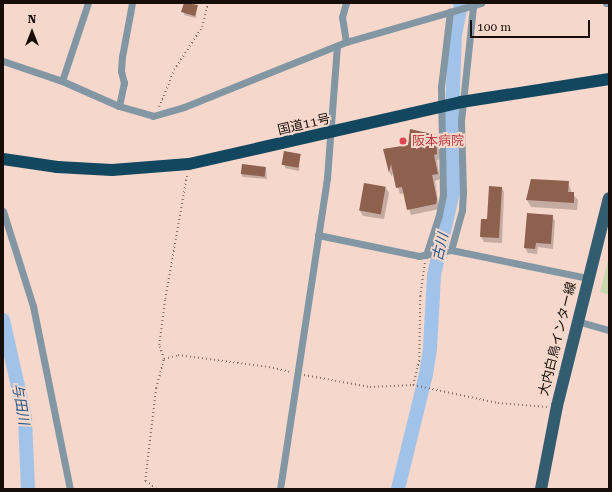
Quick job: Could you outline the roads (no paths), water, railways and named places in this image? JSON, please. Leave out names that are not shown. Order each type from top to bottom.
[{"type":"highway","name":"国道11号","points":[[3,159],[57,167],[112,170],[188,164],[331,133],[462,102],[609,79]]},
{"type":"main road","name":"大内白鳥インター線","points":[[540,489],[557,406],[577,321],[608,203]]},
{"type":"street","points":[[62,81],[88,3]]},
{"type":"street","points":[[119,106],[124,84],[121,71],[122,57],[132,3]]},
{"type":"street","points":[[346,3],[342,17],[346,42]]},
{"type":"street","points":[[3,61],[62,81],[119,106],[147,115],[160,115],[346,42],[480,3]]},
{"type":"street","points":[[449,250],[462,210],[461,121],[471,6]]},
{"type":"street","points":[[428,254],[443,195],[442,107],[452,12]]},
{"type":"street","points":[[280,489],[318,235],[331,133],[337,46]]},
{"type":"street","points":[[3,211],[33,306],[70,489]]},
{"type":"street","points":[[318,235],[399,252],[428,254],[449,250],[588,278]]},
{"type":"street","points":[[577,321],[609,330]]},
{"type":"waterway","name":"古川","points":[[398,489],[426,374],[430,349],[434,275],[454,188],[451,143],[455,35],[461,3]]},
{"type":"waterway","name":"与田川","points":[[3,320],[25,418],[28,489]]},
{"type":"place","name":"阪本病院","points":[[403,141]]}]
